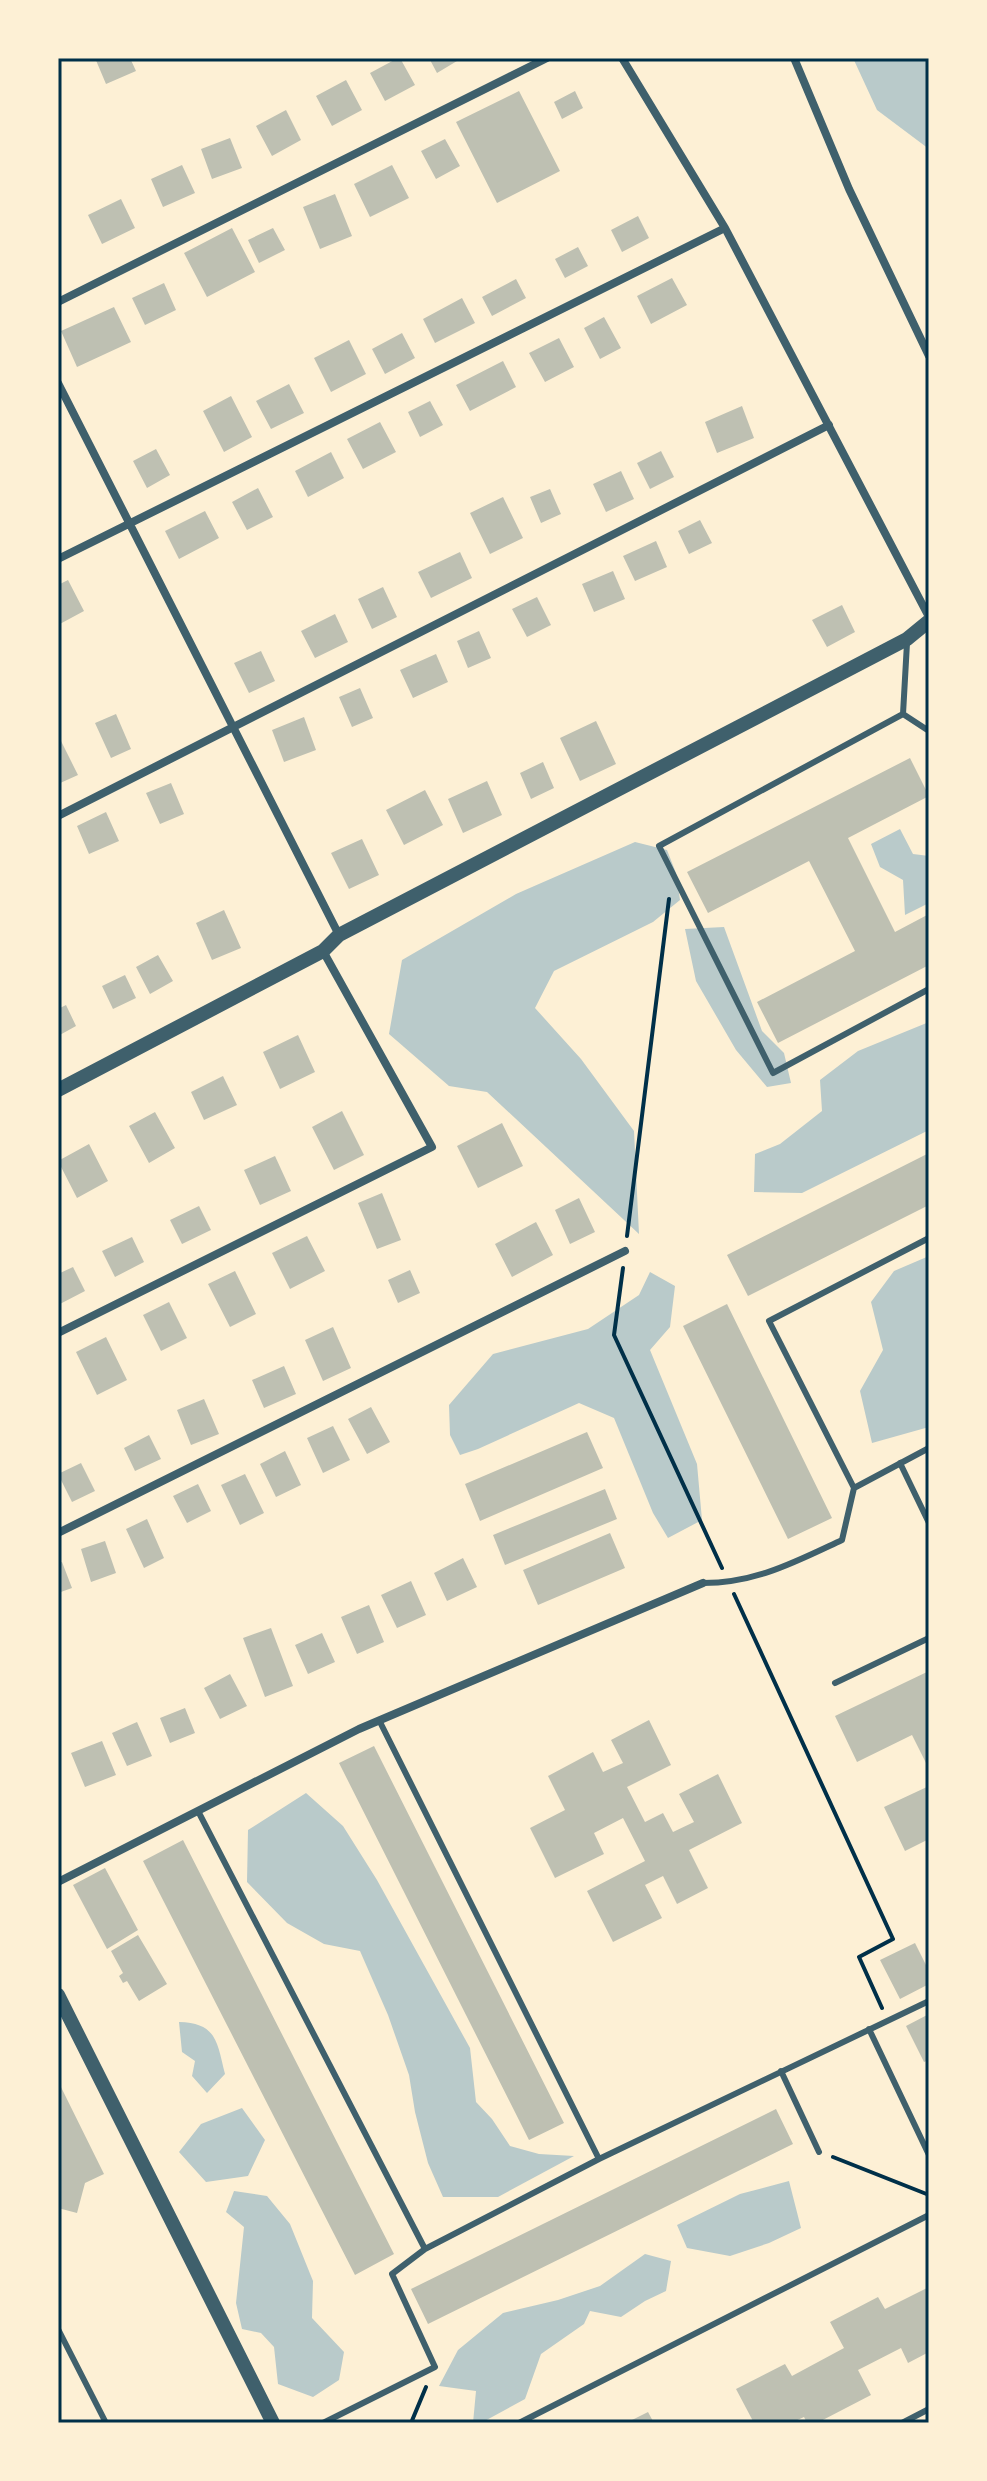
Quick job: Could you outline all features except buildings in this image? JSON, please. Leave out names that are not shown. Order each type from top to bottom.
[{"type":"street","points":[[58,302],[547,58]]},
{"type":"street","points":[[58,1090],[323,951],[339,935],[907,639],[929,619],[725,228],[622,58]]},
{"type":"street","points":[[794,58],[849,189],[929,356]]},
{"type":"street","points":[[58,559],[725,228]]},
{"type":"street","points":[[58,383],[339,935]]},
{"type":"street","points":[[58,816],[829,425]]},
{"type":"street","points":[[58,1333],[432,1147],[323,951]]},
{"type":"street","points":[[58,1533],[625,1251]]},
{"type":"street","points":[[58,1882],[379,1720],[703,1583]]},
{"type":"street","points":[[58,1996],[273,2423]]},
{"type":"lane","points":[[903,714],[907,639]]},
{"type":"lane","points":[[903,714],[929,731]]},
{"type":"lane","points":[[903,714],[659,846],[773,1073],[929,989]]},
{"type":"lane","points":[[703,1583],[729,1583],[768,1574],[842,1540],[854,1488],[769,1321],[929,1238]]},
{"type":"lane","points":[[854,1488],[929,1448]]},
{"type":"lane","points":[[900,1463],[929,1523]]},
{"type":"lane","points":[[835,1683],[929,1638]]},
{"type":"lane","points":[[379,1720],[599,2159]]},
{"type":"lane","points":[[198,1811],[425,2249]]},
{"type":"lane","points":[[323,2423],[435,2367],[392,2274],[425,2249],[599,2159],[929,2001]]},
{"type":"lane","points":[[869,2029],[929,2155]]},
{"type":"lane","points":[[781,2071],[819,2152]]},
{"type":"lane","points":[[519,2423],[532,2420],[929,2215]]},
{"type":"lane","points":[[58,2329],[106,2423]]},
{"type":"lane","points":[[902,2423],[929,2409]]},
{"type":"path","points":[[672,873],[614,1335],[893,1939],[859,1957],[888,2020]]},
{"type":"path","points":[[819,2152],[929,2195]]},
{"type":"path","points":[[411,2423],[435,2367]]},
{"type":"shaded area","points":[[853,58],[929,58],[929,149],[877,110]]},
{"type":"shaded area","points":[[900,829],[913,854],[929,856],[929,903],[905,915],[903,880],[880,867],[871,844]]},
{"type":"shaded area","points":[[635,842],[667,850],[676,873],[680,900],[653,922],[554,971],[535,1008],[581,1059],[634,1131],[639,1234],[487,1092],[449,1086],[389,1034],[402,960],[516,894]]},
{"type":"shaded area","points":[[724,927],[762,1031],[784,1053],[791,1083],[767,1087],[736,1050],[696,981],[685,929]]},
{"type":"shaded area","points":[[929,1022],[929,1130],[802,1193],[754,1192],[755,1154],[780,1144],[822,1111],[820,1080],[858,1051]]},
{"type":"shaded area","points":[[929,1256],[929,1427],[872,1443],[860,1391],[883,1350],[871,1302],[894,1271]]},
{"type":"shaded area","points":[[650,1272],[675,1286],[670,1327],[650,1350],[697,1464],[702,1520],[668,1538],[653,1513],[614,1418],[579,1403],[460,1455],[450,1435],[449,1405],[493,1354],[588,1329],[639,1295]]},
{"type":"shaded area","points":[[306,1793],[343,1826],[377,1880],[470,2048],[476,2102],[510,2146],[539,2154],[574,2156],[498,2197],[443,2197],[428,2163],[409,2075],[388,2015],[360,1951],[324,1944],[287,1923],[247,1882],[248,1830]]},
{"type":"shaded area","points":[[179,2022],[192,2023],[208,2030],[217,2044],[225,2074],[207,2093],[192,2076],[195,2061],[182,2052]]},
{"type":"shaded area","points":[[242,2108],[265,2140],[248,2176],[206,2182],[179,2152],[201,2124]]},
{"type":"shaded area","points":[[789,2181],[801,2228],[730,2256],[687,2248],[677,2225],[740,2194]]},
{"type":"shaded area","points":[[234,2191],[267,2196],[290,2224],[313,2281],[312,2318],[344,2352],[339,2380],[313,2397],[278,2384],[274,2347],[261,2333],[242,2329],[236,2303],[244,2227],[226,2212]]},
{"type":"shaded area","points":[[645,2254],[671,2261],[666,2291],[621,2317],[590,2311],[584,2324],[541,2354],[525,2399],[481,2423],[473,2423],[476,2391],[439,2386],[458,2350],[503,2313],[600,2286]]}]
